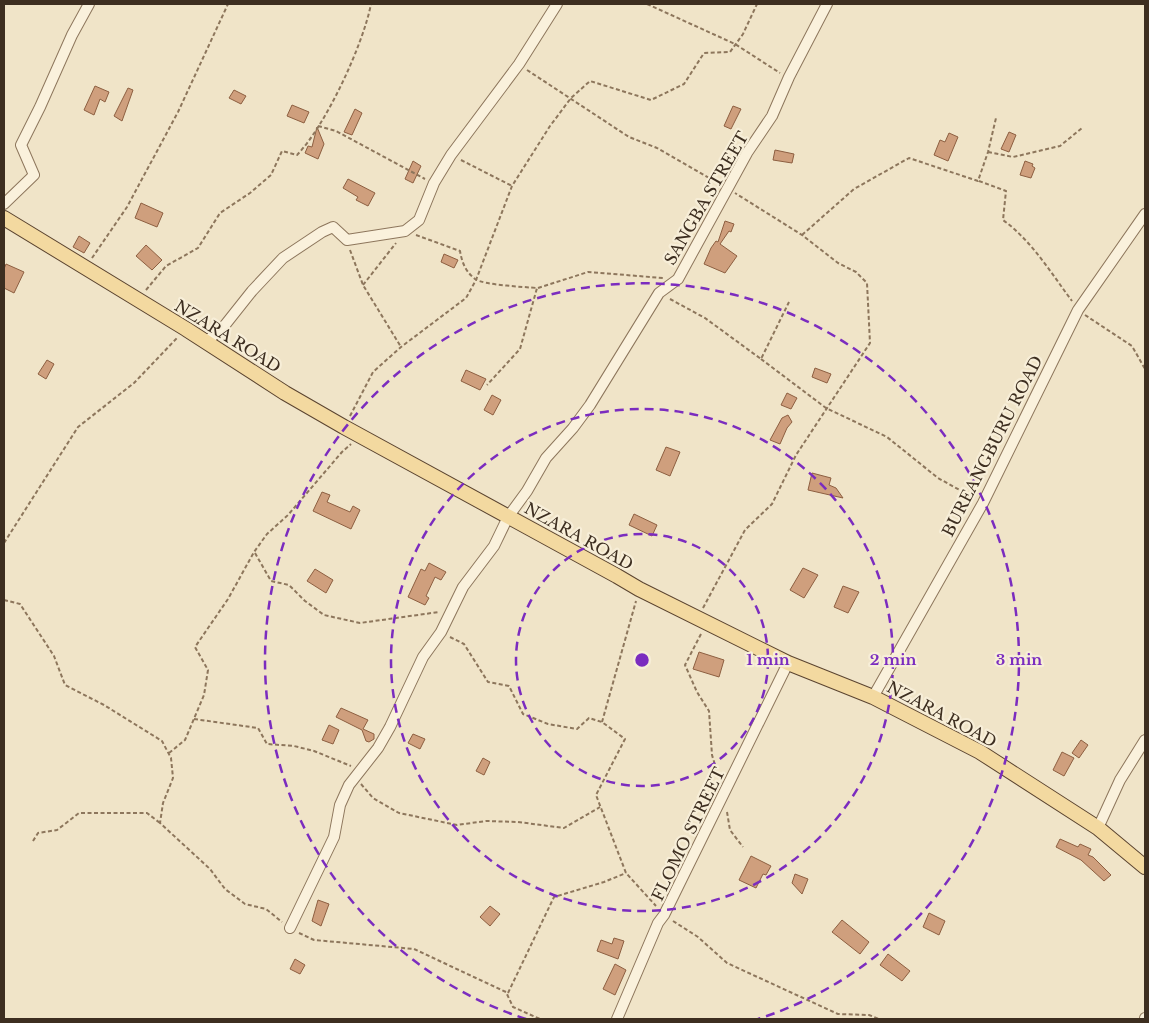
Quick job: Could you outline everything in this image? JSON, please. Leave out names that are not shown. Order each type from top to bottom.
[{"type":"main road","name":"NZARA ROAD","points":[[4,218],[344,427],[618,576],[639,590],[788,663],[873,697],[980,752],[1098,828],[1142,860]]},
{"type":"street","points":[[4,204],[34,175],[21,145],[88,4]]},
{"type":"street","points":[[205,342],[225,325],[252,290],[283,258],[322,232],[333,227],[347,240],[405,230],[419,220],[434,183],[451,155],[519,64],[557,4]]},
{"type":"street","name":"SANGBA STREET","points":[[290,928],[334,837],[340,805],[349,785],[378,748],[423,657],[441,632],[464,587],[494,546],[508,517],[528,490],[546,458],[573,428],[590,405],[659,293],[678,279],[747,153],[772,116],[789,77],[827,4]]},
{"type":"street","name":"BUREANGBURU ROAD","points":[[873,697],[983,503],[1078,310],[1145,214]]},
{"type":"street","name":"FLOMO STREET","points":[[617,1019],[658,923],[664,916],[788,663]]},
{"type":"street","points":[[1098,828],[1120,780],[1145,740]]},
{"type":"path","points":[[84,268],[127,207],[178,112],[228,4]]},
{"type":"path","points":[[138,300],[166,266],[198,248],[220,213],[250,193],[271,175],[282,150],[296,155],[308,144],[341,85],[367,24],[371,4]]},
{"type":"path","points":[[647,4],[735,44],[789,77]]},
{"type":"path","points":[[344,427],[374,372],[401,347],[466,298],[476,280],[512,186],[550,126],[572,98],[590,80],[651,100],[684,84],[704,53],[730,52],[743,34],[757,4]]},
{"type":"path","points":[[519,64],[628,137],[656,148],[727,188],[802,235],[838,262],[856,272],[867,283],[870,343],[796,454],[772,504],[746,530],[698,618],[701,632],[685,664],[697,692],[709,711],[712,756],[724,793]]},
{"type":"path","points":[[978,181],[988,152],[996,118]]},
{"type":"path","points":[[318,126],[336,131],[434,183]]},
{"type":"path","points":[[988,152],[1013,157],[1060,146],[1082,128]]},
{"type":"path","points":[[451,155],[512,186]]},
{"type":"path","points":[[802,235],[854,189],[910,158],[1006,191],[1003,220],[1018,231],[1078,310],[1132,346],[1145,369]]},
{"type":"path","points":[[363,285],[405,230],[460,251],[463,266],[476,280],[537,288],[588,272],[678,279]]},
{"type":"path","points":[[347,240],[363,285],[401,347]]},
{"type":"path","points":[[487,385],[520,349],[537,288]]},
{"type":"path","points":[[659,293],[705,318],[826,408],[886,437],[938,478],[983,503]]},
{"type":"path","points":[[761,359],[789,302]]},
{"type":"path","points":[[4,543],[78,427],[134,382],[186,329]]},
{"type":"path","points":[[169,754],[185,740],[204,695],[208,670],[195,647],[228,599],[254,552],[267,534],[288,515],[342,452],[360,436]]},
{"type":"path","points":[[254,552],[272,581],[289,585],[305,601],[324,615],[360,623],[451,610]]},
{"type":"path","points":[[602,722],[639,590]]},
{"type":"path","points":[[4,600],[20,604],[54,656],[65,685],[104,705],[162,742],[171,758],[173,778],[163,803],[160,823]]},
{"type":"path","points":[[441,632],[464,644],[488,682],[509,686],[523,714],[548,724],[577,729],[589,718],[602,722],[625,739],[596,795],[626,873],[664,916],[698,937],[727,963],[838,1014],[869,1015],[879,1019]]},
{"type":"path","points":[[194,720],[258,728],[266,744],[294,746],[314,751],[360,769],[360,783],[364,788],[373,798],[398,813],[457,825],[486,821],[518,822],[564,828],[600,807]]},
{"type":"path","points":[[33,841],[38,833],[57,830],[79,813],[147,812],[210,869],[226,889],[245,904],[266,909],[290,928],[314,940],[414,949],[507,993],[513,1007],[540,1019]]},
{"type":"path","points":[[727,812],[730,830],[743,847]]},
{"type":"path","points":[[507,993],[554,897],[604,882],[626,873]]},
{"type":"path","points":[[867,1019],[869,1015]]},
{"type":"building","points":[[95,86],[109,92],[105,102],[100,99],[94,115],[84,110]]},
{"type":"building","points":[[128,88],[133,90],[122,121],[114,116]]},
{"type":"building","points":[[234,90],[246,96],[241,104],[229,98]]},
{"type":"building","points":[[292,105],[309,112],[304,123],[287,116]]},
{"type":"building","points":[[733,106],[741,109],[731,129],[724,126]]},
{"type":"building","points":[[355,109],[362,113],[352,135],[344,132]]},
{"type":"building","points":[[317,127],[324,144],[318,159],[305,153],[308,146],[312,147]]},
{"type":"building","points":[[1009,132],[1016,135],[1009,152],[1001,149]]},
{"type":"building","points":[[949,133],[958,137],[948,161],[934,155],[940,140],[945,142]]},
{"type":"building","points":[[775,150],[794,154],[792,163],[773,160]]},
{"type":"building","points":[[413,161],[421,166],[413,183],[405,179]]},
{"type":"building","points":[[1025,161],[1033,164],[1032,166],[1035,168],[1031,178],[1020,175]]},
{"type":"building","points":[[348,179],[375,193],[368,206],[356,200],[358,197],[343,188]]},
{"type":"building","points":[[141,203],[163,213],[157,227],[135,218]]},
{"type":"building","points":[[725,221],[734,224],[731,232],[729,231],[720,244],[737,256],[725,273],[704,264],[711,248],[716,241],[718,242]]},
{"type":"building","points":[[79,236],[90,243],[84,253],[73,247]]},
{"type":"building","points":[[146,245],[162,260],[152,270],[136,256]]},
{"type":"building","points":[[444,254],[458,260],[454,268],[441,262]]},
{"type":"building","points":[[6,264],[24,272],[14,293],[4,288],[4,269]]},
{"type":"building","points":[[47,360],[54,364],[46,379],[38,374]]},
{"type":"building","points":[[815,368],[831,374],[827,383],[812,377]]},
{"type":"building","points":[[466,370],[486,379],[480,390],[461,381]]},
{"type":"building","points":[[787,393],[797,398],[791,409],[781,405]]},
{"type":"building","points":[[492,395],[501,400],[493,415],[484,410]]},
{"type":"building","points":[[788,415],[792,422],[787,428],[780,444],[770,440],[782,418]]},
{"type":"building","points":[[666,447],[680,452],[670,476],[656,470]]},
{"type":"building","points":[[812,473],[831,478],[829,485],[836,488],[843,498],[808,490]]},
{"type":"building","points":[[322,492],[330,495],[327,502],[350,512],[353,506],[360,510],[351,529],[313,511]]},
{"type":"building","points":[[634,514],[657,525],[652,536],[629,525]]},
{"type":"building","points":[[429,563],[446,572],[441,580],[435,577],[426,596],[429,598],[425,605],[408,597],[421,569],[425,571]]},
{"type":"building","points":[[803,568],[818,575],[804,598],[790,590]]},
{"type":"building","points":[[315,569],[333,580],[326,593],[307,581]]},
{"type":"building","points":[[843,586],[859,592],[848,613],[834,607]]},
{"type":"building","points":[[699,652],[724,660],[719,677],[693,669]]},
{"type":"building","points":[[341,708],[368,720],[363,729],[374,734],[374,739],[369,742],[366,741],[362,730],[336,717]]},
{"type":"building","points":[[329,725],[339,730],[333,744],[322,740]]},
{"type":"building","points":[[413,734],[425,739],[420,749],[408,743]]},
{"type":"building","points":[[1081,740],[1088,745],[1079,758],[1072,753]]},
{"type":"building","points":[[1062,752],[1074,758],[1064,776],[1053,770]]},
{"type":"building","points":[[483,758],[490,762],[484,775],[476,771]]},
{"type":"building","points":[[1060,839],[1078,847],[1080,844],[1091,849],[1088,855],[1093,857],[1111,875],[1104,881],[1081,860],[1056,847]]},
{"type":"building","points":[[751,856],[771,866],[766,875],[763,874],[756,888],[739,880]]},
{"type":"building","points":[[795,874],[808,879],[802,894],[792,883]]},
{"type":"building","points":[[318,900],[329,904],[321,926],[312,921]]},
{"type":"building","points":[[490,906],[500,914],[490,926],[480,917]]},
{"type":"building","points":[[929,913],[945,921],[939,935],[923,927]]},
{"type":"building","points":[[842,920],[869,942],[860,954],[832,932]]},
{"type":"building","points":[[614,938],[624,941],[618,959],[597,951],[601,940],[612,944]]},
{"type":"building","points":[[888,954],[910,971],[902,981],[880,965]]},
{"type":"building","points":[[295,959],[305,965],[300,974],[290,969]]},
{"type":"building","points":[[615,964],[626,970],[615,995],[603,989]]}]
